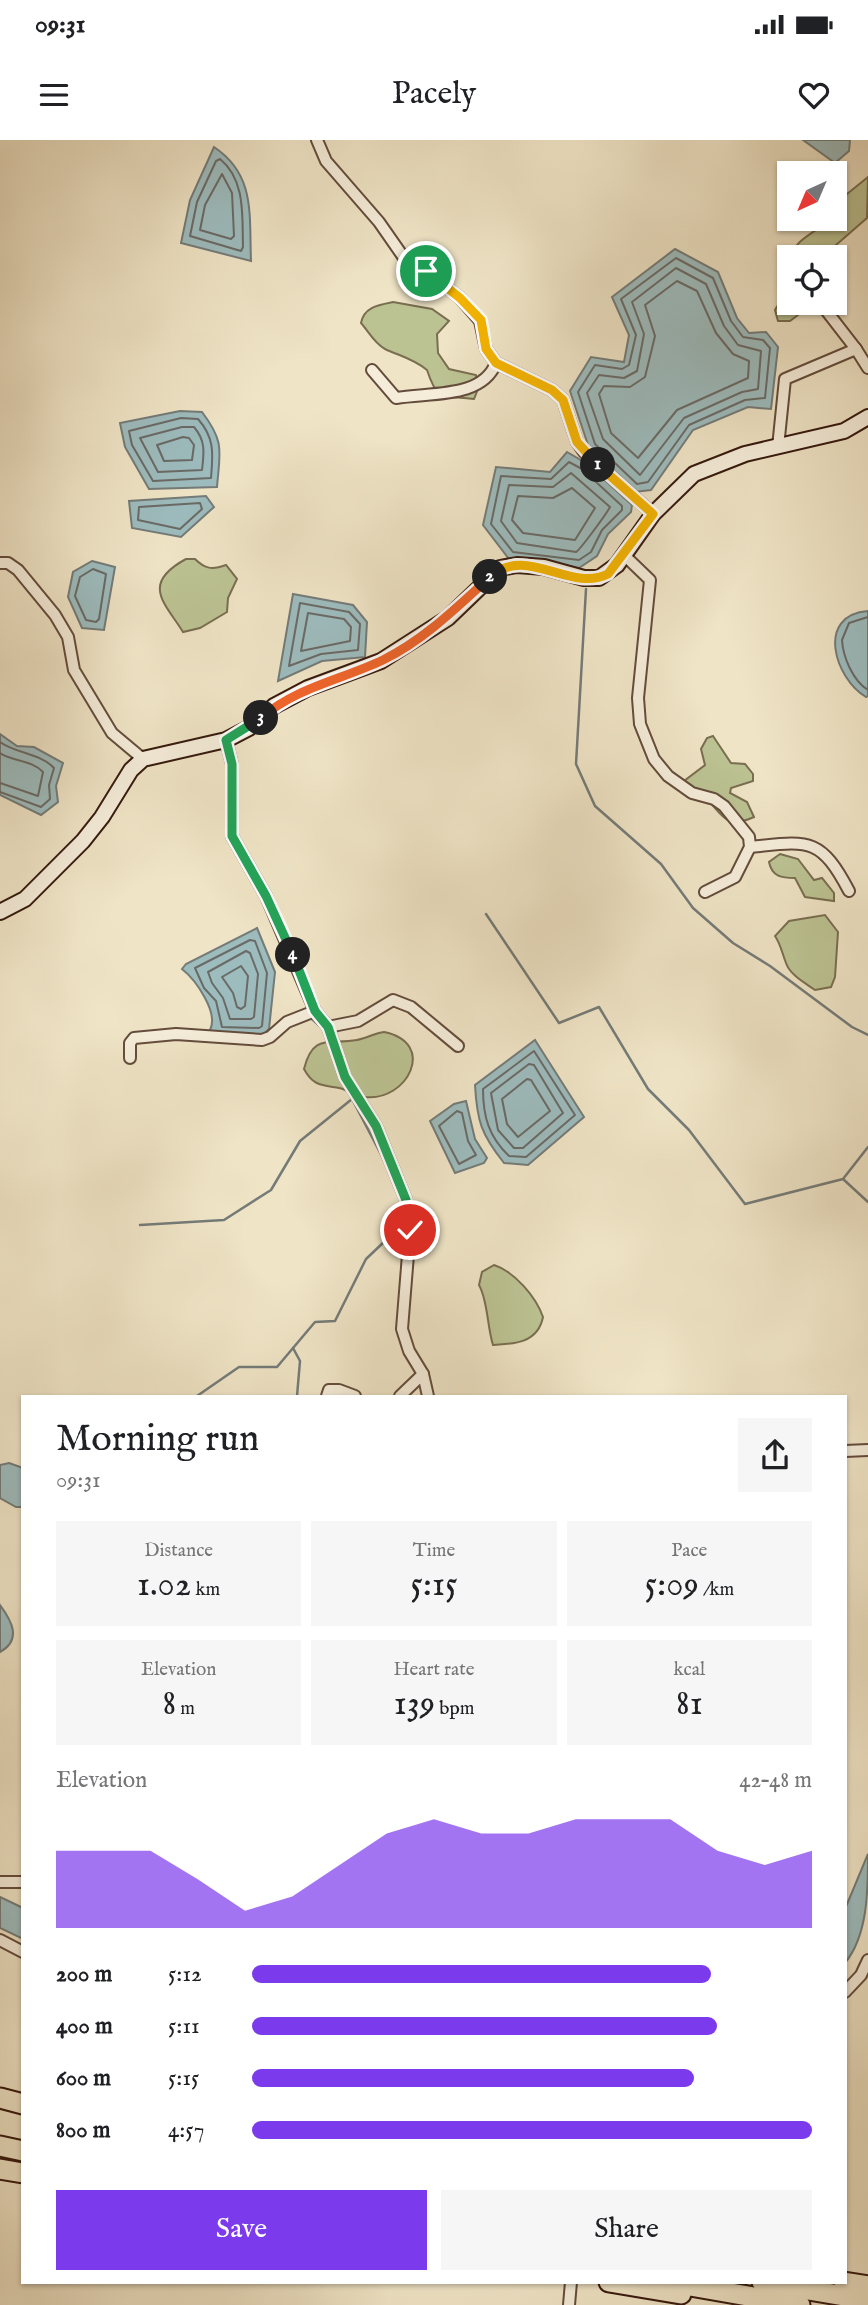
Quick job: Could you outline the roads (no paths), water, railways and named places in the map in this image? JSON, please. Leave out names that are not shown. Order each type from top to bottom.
[{"type":"highway","points":[[0,2098],[21,2103]]},
{"type":"highway","points":[[0,2137],[21,2141]]},
{"type":"highway","points":[[0,2146],[21,2151]]},
{"type":"highway","points":[[0,2169],[21,2174]]},
{"type":"highway","points":[[0,2178],[21,2182]]},
{"type":"highway","points":[[847,2282],[868,2286]]},
{"type":"highway","points":[[620,2284],[741,2305]]},
{"type":"highway","points":[[679,2284],[800,2305]]},
{"type":"highway","points":[[774,2284],[868,2300]]},
{"type":"street","points":[[317,140],[326,161],[379,222],[408,265],[426,271],[460,298],[481,320],[486,349],[496,363],[552,390],[563,400],[577,442],[584,452],[653,514]]},
{"type":"street","points":[[830,315],[868,368]]},
{"type":"street","points":[[778,447],[785,379],[856,349]]},
{"type":"street","points":[[372,370],[396,398],[474,388],[491,376],[496,363]]},
{"type":"street","points":[[0,912],[25,899],[83,841],[102,817],[131,770],[143,759],[226,740],[249,728],[274,706],[308,688],[382,661],[448,618],[500,568],[517,565],[544,567],[583,578],[599,578],[608,574],[653,514],[694,474],[716,463],[844,431],[868,417]]},
{"type":"street","points":[[624,555],[650,580],[638,698],[640,724],[654,759],[668,776],[692,793],[714,799],[724,806],[749,838],[750,847],[735,877],[705,892]]},
{"type":"street","points":[[0,563],[8,562],[18,570],[55,615],[68,638],[74,670],[112,733],[143,759]]},
{"type":"street","points":[[226,740],[232,764],[232,836],[266,896],[315,1011],[328,1027],[345,1077],[376,1126],[406,1200],[410,1230],[402,1329],[409,1351],[423,1374],[428,1395]]},
{"type":"street","points":[[750,847],[803,842],[833,860],[849,891]]},
{"type":"street","points":[[328,1027],[358,1021],[393,1000],[411,1007],[458,1046]]},
{"type":"street","points":[[130,1058],[130,1043],[134,1038],[176,1034],[262,1040],[270,1037],[287,1021],[315,1011]]},
{"type":"street","points":[[401,1395],[423,1374]]},
{"type":"street","points":[[327,1395],[329,1390],[340,1390],[352,1395]]},
{"type":"street","points":[[847,1451],[868,1450]]},
{"type":"street","points":[[0,1882],[21,1882]]},
{"type":"street","points":[[0,1940],[21,1951]]},
{"type":"street","points":[[847,1990],[861,1975],[868,1960]]},
{"type":"street","points":[[569,2305],[570,2284]]},
{"type":"water","points":[[803,140],[850,140],[849,151],[837,161],[832,161]]},
{"type":"water","points":[[214,147],[228,158],[244,183],[249,212],[251,261],[181,243],[190,200]]},
{"type":"water","points":[[675,249],[718,272],[737,318],[749,333],[766,332],[778,347],[771,409],[748,407],[693,430],[651,490],[634,492],[589,448],[570,391],[591,357],[624,362],[629,335],[612,297]]},
{"type":"water","points":[[180,411],[202,412],[218,439],[220,455],[217,487],[149,489],[125,447],[120,423]]},
{"type":"water","points":[[567,452],[586,463],[632,505],[631,512],[608,534],[597,556],[579,568],[542,561],[509,559],[483,525],[496,467],[550,472]]},
{"type":"water","points":[[206,496],[214,507],[181,537],[132,528],[129,501]]},
{"type":"water","points":[[92,561],[115,567],[104,630],[82,628],[68,597],[73,572]]},
{"type":"water","points":[[293,594],[353,605],[367,622],[365,657],[322,661],[278,681]]},
{"type":"water","points":[[868,611],[866,697],[846,677],[839,663],[836,635],[841,624],[851,615]]},
{"type":"water","points":[[0,734],[17,746],[34,747],[63,763],[56,786],[58,802],[41,815],[0,795]]},
{"type":"water","points":[[257,928],[275,972],[269,1029],[263,1035],[213,1034],[205,997],[182,969],[186,964]]},
{"type":"water","points":[[535,1040],[584,1117],[528,1165],[504,1163],[482,1127],[475,1085]]},
{"type":"water","points":[[466,1101],[475,1139],[487,1158],[484,1163],[455,1173],[430,1121],[454,1104]]},
{"type":"water","points":[[9,1463],[21,1467],[21,1507],[0,1498],[0,1465]]},
{"type":"water","points":[[0,1605],[11,1624],[13,1636],[7,1647],[0,1652]]},
{"type":"water","points":[[868,1854],[865,1912],[858,1939],[847,1960],[847,1904]]},
{"type":"water","points":[[0,1897],[21,1907],[21,1938],[0,1928]]},
{"type":"waterway","points":[[586,589],[576,764],[595,806],[661,864],[693,908],[733,943],[770,966],[852,1027],[868,1035]]},
{"type":"waterway","points":[[486,914],[559,1023],[599,1007],[648,1089],[689,1130],[745,1204],[843,1179],[868,1147]]},
{"type":"waterway","points":[[312,1019],[322,1028]]},
{"type":"waterway","points":[[350,1095],[386,1164]]},
{"type":"waterway","points":[[140,1225],[224,1220],[271,1190],[300,1141],[352,1099]]},
{"type":"waterway","points":[[843,1179],[868,1202]]},
{"type":"waterway","points":[[198,1395],[239,1367],[277,1367],[315,1322],[335,1321],[366,1259],[404,1223]]},
{"type":"waterway","points":[[293,1348],[300,1361],[297,1395]]}]
